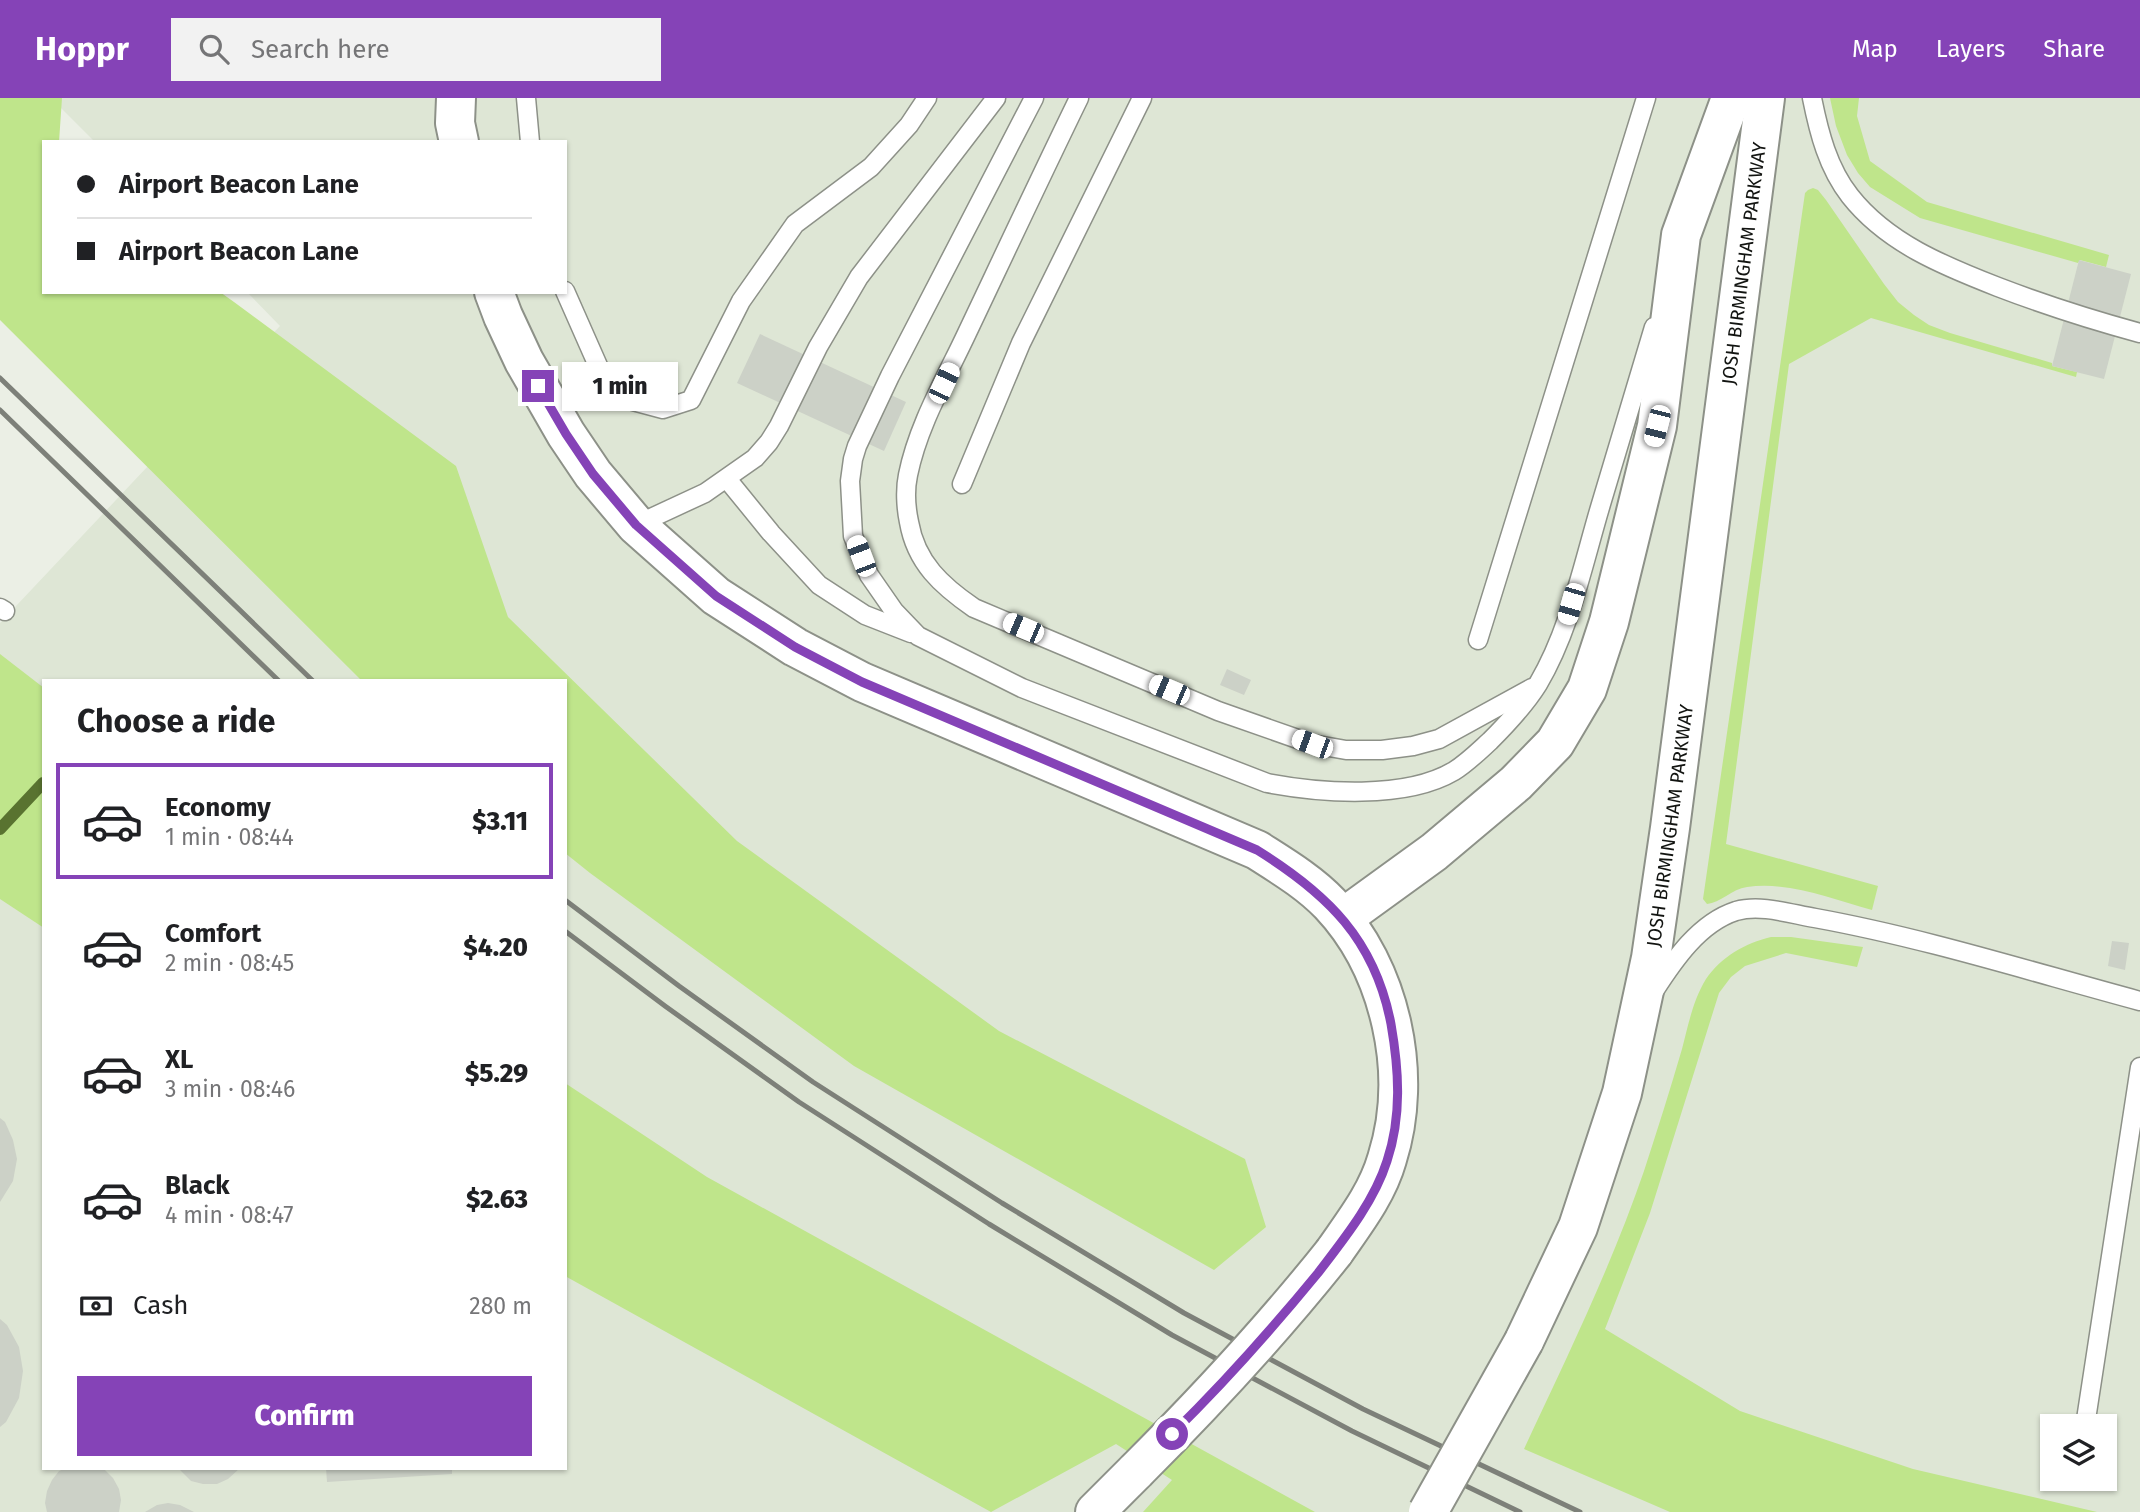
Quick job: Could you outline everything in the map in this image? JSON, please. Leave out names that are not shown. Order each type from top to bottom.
[{"type":"main road","points":[[456,98],[455,122],[459,140]]},
{"type":"main road","points":[[1343,918],[1434,852],[1516,783],[1555,743],[1587,689],[1609,622],[1657,426],[1681,235],[1731,98]]},
{"type":"main road","name":"JOSH BIRMINGHAM PARKWAY","points":[[1428,1512],[1524,1341],[1577,1227],[1622,1093],[1651,958],[1670,828],[1765,98]]},
{"type":"main road","points":[[496,294],[503,317],[524,361],[566,434],[593,474],[636,525],[716,596],[795,647],[862,682],[1257,850],[1310,886],[1343,918],[1359,941],[1376,975],[1389,1014],[1395,1047],[1398,1106],[1387,1162],[1369,1201],[1334,1252],[1289,1308],[1209,1398],[1096,1512]]},
{"type":"lane","points":[[526,98],[530,140]]},
{"type":"lane","points":[[567,294],[599,368],[633,401],[663,409],[691,400],[741,301],[795,224],[871,167],[909,125],[927,98]]},
{"type":"lane","points":[[636,525],[705,493],[755,458],[769,442],[818,347],[859,277],[996,98]]},
{"type":"lane","points":[[918,636],[894,611],[869,575],[853,536],[850,481],[853,459],[890,376],[1034,98]]},
{"type":"lane","points":[[1079,98],[951,366],[917,444],[907,476],[909,524],[930,572],[947,589],[974,608],[1218,711],[1312,744],[1346,750],[1382,750],[1413,746],[1439,739],[1538,684]]},
{"type":"lane","points":[[962,484],[1021,343],[1142,98]]},
{"type":"lane","points":[[1478,640],[1646,98]]},
{"type":"lane","points":[[1812,98],[1823,145],[1834,171],[1850,196],[1893,235],[1922,255],[1953,270],[2053,308],[2140,333]]},
{"type":"lane","points":[[726,479],[819,585],[865,615],[918,636],[1023,688],[1266,783],[1304,790],[1342,792],[1386,790],[1427,783],[1454,771],[1508,723],[1538,684],[1564,630],[1681,235]]},
{"type":"lane","points":[[1637,1021],[1656,988],[1698,934],[1717,920],[1738,911],[1753,909],[1867,928],[2140,1001]]},
{"type":"lane","points":[[2087,1414],[2140,1067]]},
{"type":"shaded area","points":[[51,98],[2140,98],[2140,1512],[0,1512],[0,623],[280,326],[249,294],[567,294],[567,140],[93,140]]},
{"type":"green space","points":[[0,98],[62,98],[59,140],[42,140],[42,294],[223,294],[456,466],[508,617],[737,841],[999,1031],[1245,1159],[1266,1227],[1214,1270],[854,1066],[567,855],[567,679],[360,679],[0,320]]},
{"type":"green space","points":[[1830,98],[1859,98],[1857,116],[1870,161],[1927,202],[2109,255],[2106,267],[2080,260],[2078,263],[1920,218],[1870,187],[1858,173],[1847,155],[1836,126]]},
{"type":"green space","points":[[1813,188],[1826,200],[1898,302],[1914,315],[1929,325],[1950,333],[2077,372],[2076,377],[1871,318],[1789,364],[1726,844],[1878,886],[1872,910],[1810,892],[1779,887],[1742,888],[1707,904],[1703,899],[1805,193]]},
{"type":"green space","points":[[0,654],[42,686],[42,927],[0,899]]},
{"type":"green space","points":[[1771,937],[1791,937],[1863,947],[1857,967],[1786,953],[1745,966],[1731,977],[1719,993],[1650,1213],[1605,1329],[1740,1411],[1913,1469],[2097,1512],[1670,1512],[1524,1449],[1588,1311],[1631,1207],[1701,987],[1712,971],[1726,958],[1743,947]]},
{"type":"green space","points":[[567,1084],[707,1177],[1315,1512],[1143,1512],[1172,1480],[1116,1444],[991,1512],[567,1277]]},
{"type":"building","points":[[2079,260],[2131,274],[2104,379],[2052,366]]},
{"type":"building","points":[[760,334],[906,402],[884,451],[737,383]]},
{"type":"building","points":[[1227,669],[1251,680],[1244,695],[1220,685]]},
{"type":"building","points":[[2112,941],[2129,943],[2125,970],[2108,966]]},
{"type":"building","points":[[0,1118],[5,1122],[13,1140],[17,1159],[13,1181],[0,1202]]},
{"type":"building","points":[[0,1319],[7,1325],[19,1347],[23,1371],[19,1398],[6,1422],[0,1427]]},
{"type":"building","points":[[105,1470],[119,1489],[119,1512],[47,1512],[47,1491],[59,1471]]},
{"type":"building","points":[[180,1470],[238,1470],[217,1484],[191,1481]]},
{"type":"building","points":[[326,1470],[452,1470],[452,1474],[327,1482]]},
{"type":"building","points":[[168,1503],[194,1512],[145,1512],[157,1505]]},
{"type":"waterway","points":[[0,829],[42,784]]},
{"type":"railway","points":[[0,378],[311,679]]},
{"type":"railway","points":[[0,410],[277,679]]},
{"type":"railway","points":[[567,902],[813,1082],[1002,1203],[1184,1313],[1363,1409],[1580,1512]]},
{"type":"railway","points":[[567,932],[799,1102],[989,1224],[1172,1335],[1352,1431],[1520,1512]]},
{"type":"route","points":[[538,386],[593,474],[636,525],[716,596],[795,647],[862,682],[1257,850],[1310,886],[1328,902],[1359,941],[1376,975],[1389,1014],[1395,1047],[1398,1106],[1387,1162],[1369,1201],[1334,1252],[1289,1308],[1209,1398],[1172,1434]]}]
